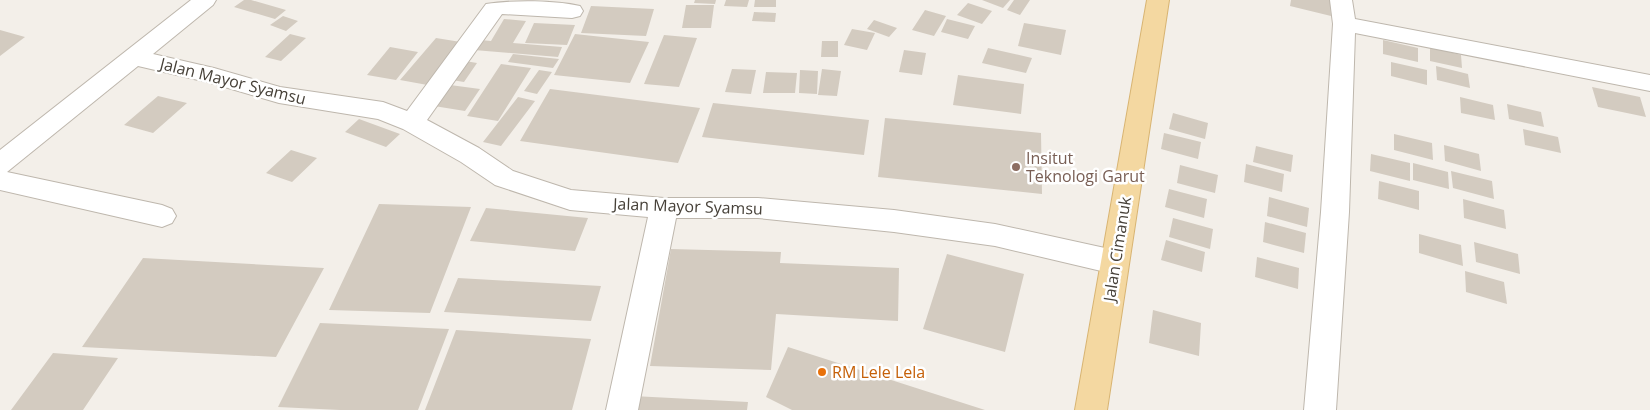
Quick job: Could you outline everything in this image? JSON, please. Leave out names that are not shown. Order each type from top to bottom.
[{"type":"main road","name":"Jalan Cimanuk","points":[[1091,410],[1158,0]]},
{"type":"street","points":[[0,164],[204,0]]},
{"type":"street","points":[[412,123],[494,9],[505,6],[572,11]]},
{"type":"street","points":[[1320,410],[1335,212],[1343,12],[1649,83]]},
{"type":"street","name":"Jalan Mayor Syamsu","points":[[134,57],[214,76],[279,95],[383,111],[412,123],[470,155],[504,178],[570,200],[664,208],[758,208],[894,221],[995,235],[1114,262]]},
{"type":"street","points":[[0,180],[162,216]]},
{"type":"street","points":[[622,410],[664,208]]},
{"type":"building","points":[[244,0],[251,0],[286,10],[275,19],[234,7]]},
{"type":"building","points":[[695,0],[716,0],[715,4],[694,3]]},
{"type":"building","points":[[726,0],[749,0],[747,7],[724,6]]},
{"type":"building","points":[[755,0],[776,0],[776,7],[754,7]]},
{"type":"building","points":[[982,0],[1010,0],[1003,8]]},
{"type":"building","points":[[1014,0],[1030,0],[1020,15],[1007,10]]},
{"type":"building","points":[[1291,0],[1330,0],[1331,16],[1290,6]]},
{"type":"building","points":[[968,3],[992,11],[982,24],[957,15]]},
{"type":"building","points":[[686,5],[714,5],[711,28],[682,28]]},
{"type":"building","points":[[591,6],[654,9],[646,36],[581,33]]},
{"type":"building","points":[[925,10],[946,16],[934,36],[912,30]]},
{"type":"building","points":[[754,12],[776,13],[775,22],[752,21]]},
{"type":"building","points":[[283,16],[298,21],[286,31],[270,25]]},
{"type":"building","points":[[504,19],[526,21],[513,43],[562,47],[558,57],[474,50],[480,40],[491,41]]},
{"type":"building","points":[[947,19],[975,26],[968,39],[941,32]]},
{"type":"building","points":[[874,20],[897,28],[889,37],[867,29]]},
{"type":"building","points":[[534,23],[575,25],[567,45],[525,43]]},
{"type":"building","points":[[1024,23],[1066,30],[1061,55],[1018,46]]},
{"type":"building","points":[[852,29],[875,33],[867,50],[844,45]]},
{"type":"building","points":[[0,30],[25,37],[0,56]]},
{"type":"building","points":[[290,34],[306,38],[281,61],[265,57]]},
{"type":"building","points":[[575,34],[649,42],[630,83],[554,75]]},
{"type":"building","points":[[664,35],[697,38],[679,87],[644,84]]},
{"type":"building","points":[[436,38],[467,43],[433,86],[400,80]]},
{"type":"building","points":[[1383,40],[1418,48],[1418,62],[1383,54]]},
{"type":"building","points":[[822,41],[838,41],[838,57],[821,57]]},
{"type":"building","points":[[390,47],[418,52],[396,80],[367,75]]},
{"type":"building","points":[[1430,47],[1461,55],[1462,68],[1430,61]]},
{"type":"building","points":[[988,48],[1032,58],[1026,73],[982,63]]},
{"type":"building","points":[[904,50],[926,53],[922,75],[899,72]]},
{"type":"building","points":[[513,54],[559,59],[553,68],[508,62]]},
{"type":"building","points":[[465,61],[477,63],[464,82],[452,80]]},
{"type":"building","points":[[1391,62],[1427,70],[1427,85],[1391,76]]},
{"type":"building","points":[[501,64],[531,68],[498,121],[467,116]]},
{"type":"building","points":[[1436,66],[1468,74],[1470,88],[1437,80]]},
{"type":"building","points":[[732,69],[756,70],[751,94],[725,92]]},
{"type":"building","points":[[822,69],[841,71],[837,96],[818,95]]},
{"type":"building","points":[[539,70],[552,72],[537,94],[524,91]]},
{"type":"building","points":[[800,70],[818,71],[817,94],[799,93]]},
{"type":"building","points":[[766,72],[797,73],[795,93],[763,93]]},
{"type":"building","points":[[958,75],[1024,84],[1021,114],[953,105]]},
{"type":"building","points":[[450,85],[480,89],[465,111],[434,106]]},
{"type":"building","points":[[1592,87],[1640,97],[1646,117],[1598,107]]},
{"type":"building","points":[[550,89],[700,108],[678,163],[520,141]]},
{"type":"building","points":[[158,96],[187,103],[153,133],[124,125]]},
{"type":"building","points":[[518,97],[535,101],[501,146],[483,142]]},
{"type":"building","points":[[1460,97],[1493,105],[1495,120],[1461,113]]},
{"type":"building","points":[[713,103],[869,120],[864,155],[702,137]]},
{"type":"building","points":[[1507,104],[1541,112],[1544,127],[1509,119]]},
{"type":"building","points":[[1173,113],[1208,123],[1205,139],[1169,129]]},
{"type":"building","points":[[885,118],[1041,133],[1042,194],[878,177]]},
{"type":"building","points":[[359,119],[400,134],[386,147],[345,132]]},
{"type":"building","points":[[1523,129],[1558,137],[1561,153],[1525,145]]},
{"type":"building","points":[[1164,133],[1201,142],[1198,159],[1161,149]]},
{"type":"building","points":[[1394,134],[1432,143],[1433,160],[1394,150]]},
{"type":"building","points":[[1444,145],[1479,154],[1481,171],[1445,161]]},
{"type":"building","points":[[1256,146],[1293,155],[1291,172],[1253,162]]},
{"type":"building","points":[[291,150],[317,158],[292,182],[266,173]]},
{"type":"building","points":[[1371,154],[1410,163],[1410,181],[1370,171]]},
{"type":"building","points":[[1413,163],[1448,172],[1449,189],[1413,180]]},
{"type":"building","points":[[1246,164],[1284,174],[1282,192],[1244,182]]},
{"type":"building","points":[[1180,165],[1218,175],[1215,193],[1177,183]]},
{"type":"building","points":[[1451,171],[1492,181],[1494,199],[1453,188]]},
{"type":"building","points":[[1379,181],[1419,191],[1419,210],[1378,199]]},
{"type":"building","points":[[1169,189],[1207,199],[1204,218],[1165,207]]},
{"type":"building","points":[[1269,197],[1309,208],[1307,227],[1267,216]]},
{"type":"building","points":[[1463,199],[1504,210],[1506,229],[1464,218]]},
{"type":"building","points":[[379,204],[471,207],[430,313],[329,310]]},
{"type":"building","points":[[486,208],[588,218],[575,251],[470,241]]},
{"type":"building","points":[[1173,218],[1213,229],[1210,249],[1169,237]]},
{"type":"building","points":[[1265,222],[1306,233],[1304,253],[1263,242]]},
{"type":"building","points":[[1419,234],[1461,245],[1463,266],[1419,253]]},
{"type":"building","points":[[1166,240],[1205,252],[1202,272],[1161,260]]},
{"type":"building","points":[[1474,242],[1518,254],[1520,274],[1476,262]]},
{"type":"building","points":[[671,249],[781,252],[780,263],[899,268],[898,321],[776,314],[771,370],[650,366]]},
{"type":"building","points":[[947,254],[1024,274],[1005,352],[923,329]]},
{"type":"building","points":[[1257,257],[1299,268],[1298,289],[1255,277]]},
{"type":"building","points":[[143,258],[324,268],[276,357],[82,347]]},
{"type":"building","points":[[1465,271],[1504,282],[1507,304],[1466,292]]},
{"type":"building","points":[[458,278],[601,286],[591,321],[444,312]]},
{"type":"building","points":[[1153,310],[1201,323],[1199,356],[1149,343]]},
{"type":"building","points":[[320,323],[449,329],[418,410],[340,410],[278,407]]},
{"type":"building","points":[[456,330],[591,339],[572,410],[425,410]]},
{"type":"building","name":"RM Lele Lela","points":[[788,347],[985,410],[792,410],[766,397]]},
{"type":"building","points":[[53,353],[118,358],[83,410],[11,410]]},
{"type":"building","points":[[633,396],[748,402],[747,410],[629,410]]},
{"type":"place","name":"Insitut Teknologi Garut","points":[[1016,167]]},
{"type":"place","name":"RM Lele Lela","points":[[822,372]]}]
